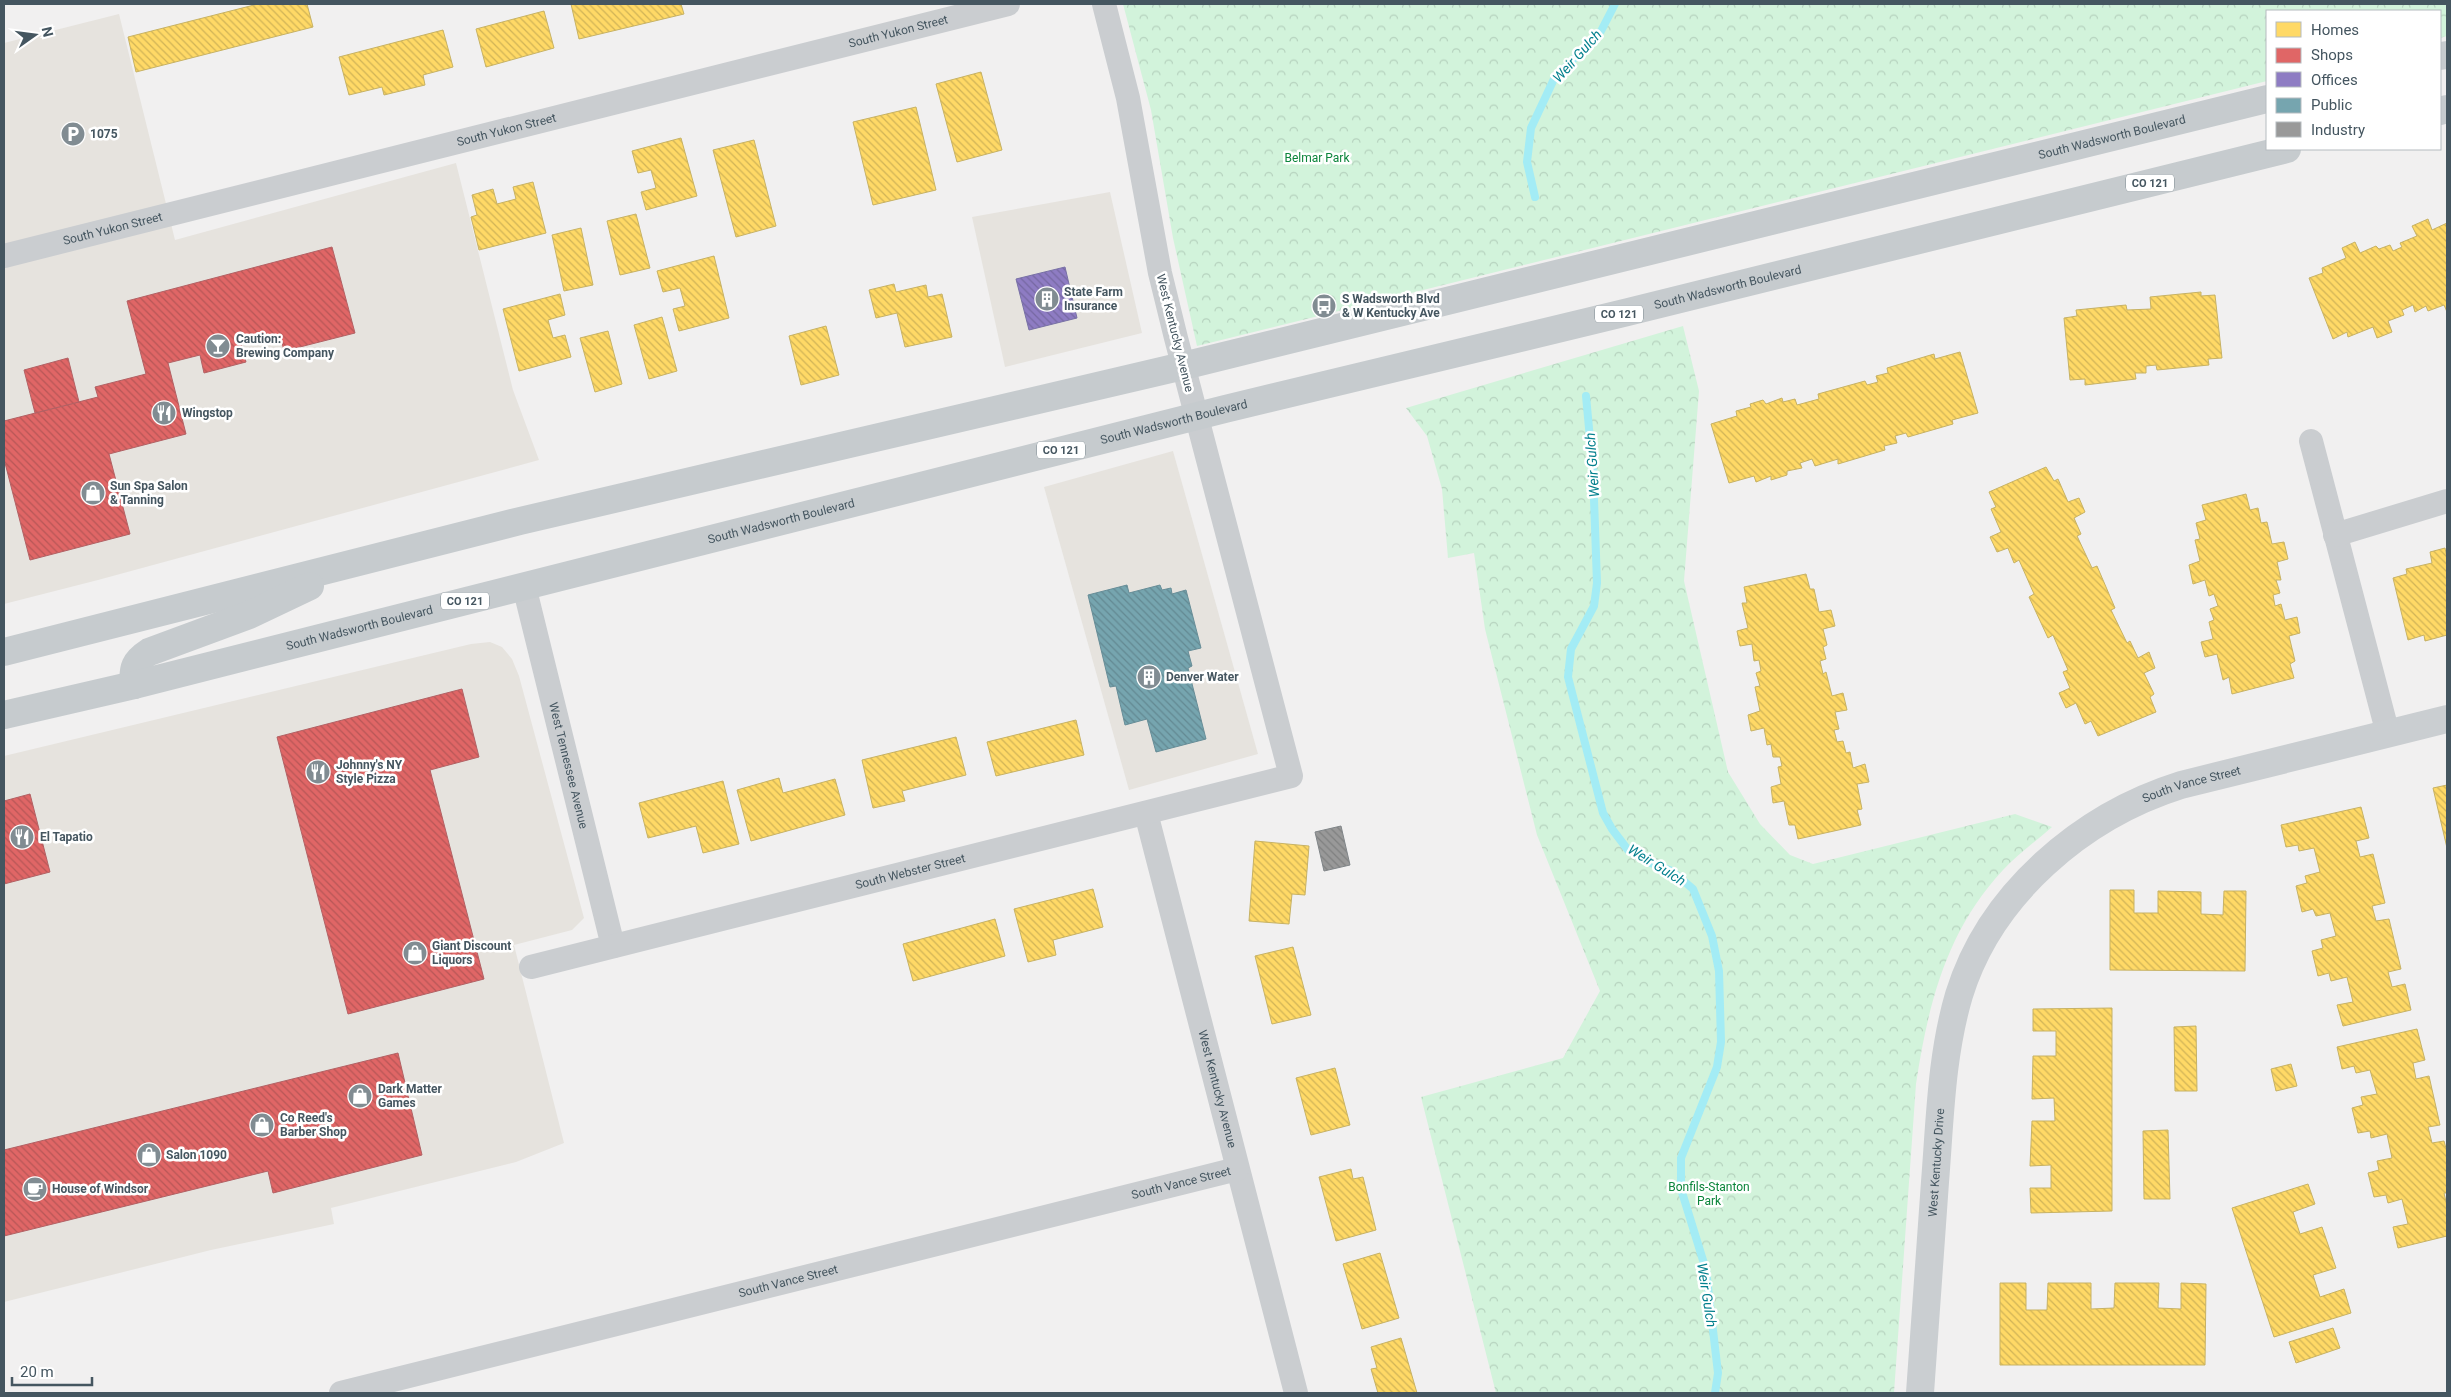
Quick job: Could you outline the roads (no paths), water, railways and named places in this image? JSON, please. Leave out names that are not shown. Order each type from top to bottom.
[{"type":"main road","name":"South Wadsworth Boulevard","points":[[4,652],[520,521],[1183,366],[2266,99]]},
{"type":"main road","name":"South Wadsworth Boulevard","points":[[4,715],[134,685],[1196,416],[2283,150]]},
{"type":"main road","points":[[134,685],[132,672],[138,660],[149,652],[249,615],[363,560]]},
{"type":"street","name":"South Yukon Street","points":[[4,256],[1008,4]]},
{"type":"street","name":"West Kentucky Avenue","points":[[1104,4],[1128,98],[1160,273],[1291,776]]},
{"type":"street","points":[[2311,441],[2388,734]]},
{"type":"street","points":[[2335,535],[2447,501]]},
{"type":"street","name":"West Tennessee Avenue","points":[[524,586],[613,946]]},
{"type":"street","name":"South Vance Street","points":[[1984,938],[2019,892],[2062,847],[2095,824],[2132,802],[2181,785],[2447,719]]},
{"type":"street","name":"South Webster Street","points":[[531,967],[1291,776]]},
{"type":"street","name":"West Kentucky Avenue","points":[[1146,813],[1296,1393]]},
{"type":"street","name":"West Kentucky Drive","points":[[1920,1393],[1944,1072],[1959,996],[1984,938]]},
{"type":"street","name":"South Vance Street","points":[[341,1393],[1237,1169]]},
{"type":"waterway","name":"Weir Gulch","points":[[1535,197],[1527,162],[1531,128],[1554,79],[1601,31],[1615,4]]},
{"type":"waterway","name":"Weir Gulch","points":[[1586,396],[1593,471],[1597,583],[1594,606],[1571,649],[1568,677],[1603,813],[1612,829],[1628,850],[1648,862],[1672,871],[1693,889],[1712,936],[1719,971],[1721,1042],[1717,1067],[1681,1158],[1681,1189],[1706,1270],[1718,1373],[1715,1393]]},
{"type":"place","name":"1075","points":[[73,134]]},
{"type":"place","name":"State Farm Insurance","points":[[1047,299]]},
{"type":"place","name":"S Wadsworth Blvd & W Kentucky Ave","points":[[1324,306]]},
{"type":"place","name":"Caution: Brewing Company","points":[[218,346]]},
{"type":"place","name":"Wingstop","points":[[164,413]]},
{"type":"place","name":"Sun Spa Salon & Tanning","points":[[93,493]]},
{"type":"place","name":"Denver Water","points":[[1149,677]]},
{"type":"place","name":"Johnny's NY Style Pizza","points":[[318,772]]},
{"type":"place","name":"El Tapatio","points":[[22,837]]},
{"type":"place","name":"Giant Discount Liquors","points":[[415,953]]},
{"type":"place","name":"Dark Matter Games","points":[[360,1096]]},
{"type":"place","name":"Co Reed's Barber Shop","points":[[262,1125]]},
{"type":"place","name":"Salon 1090","points":[[149,1155]]},
{"type":"place","name":"House of Windsor","points":[[35,1189]]},
{"type":"park label","name":"Belmar Park","points":[[1317,158]]},
{"type":"park label","name":"Bonfils-Stanton Park","points":[[1709,1194]]}]
